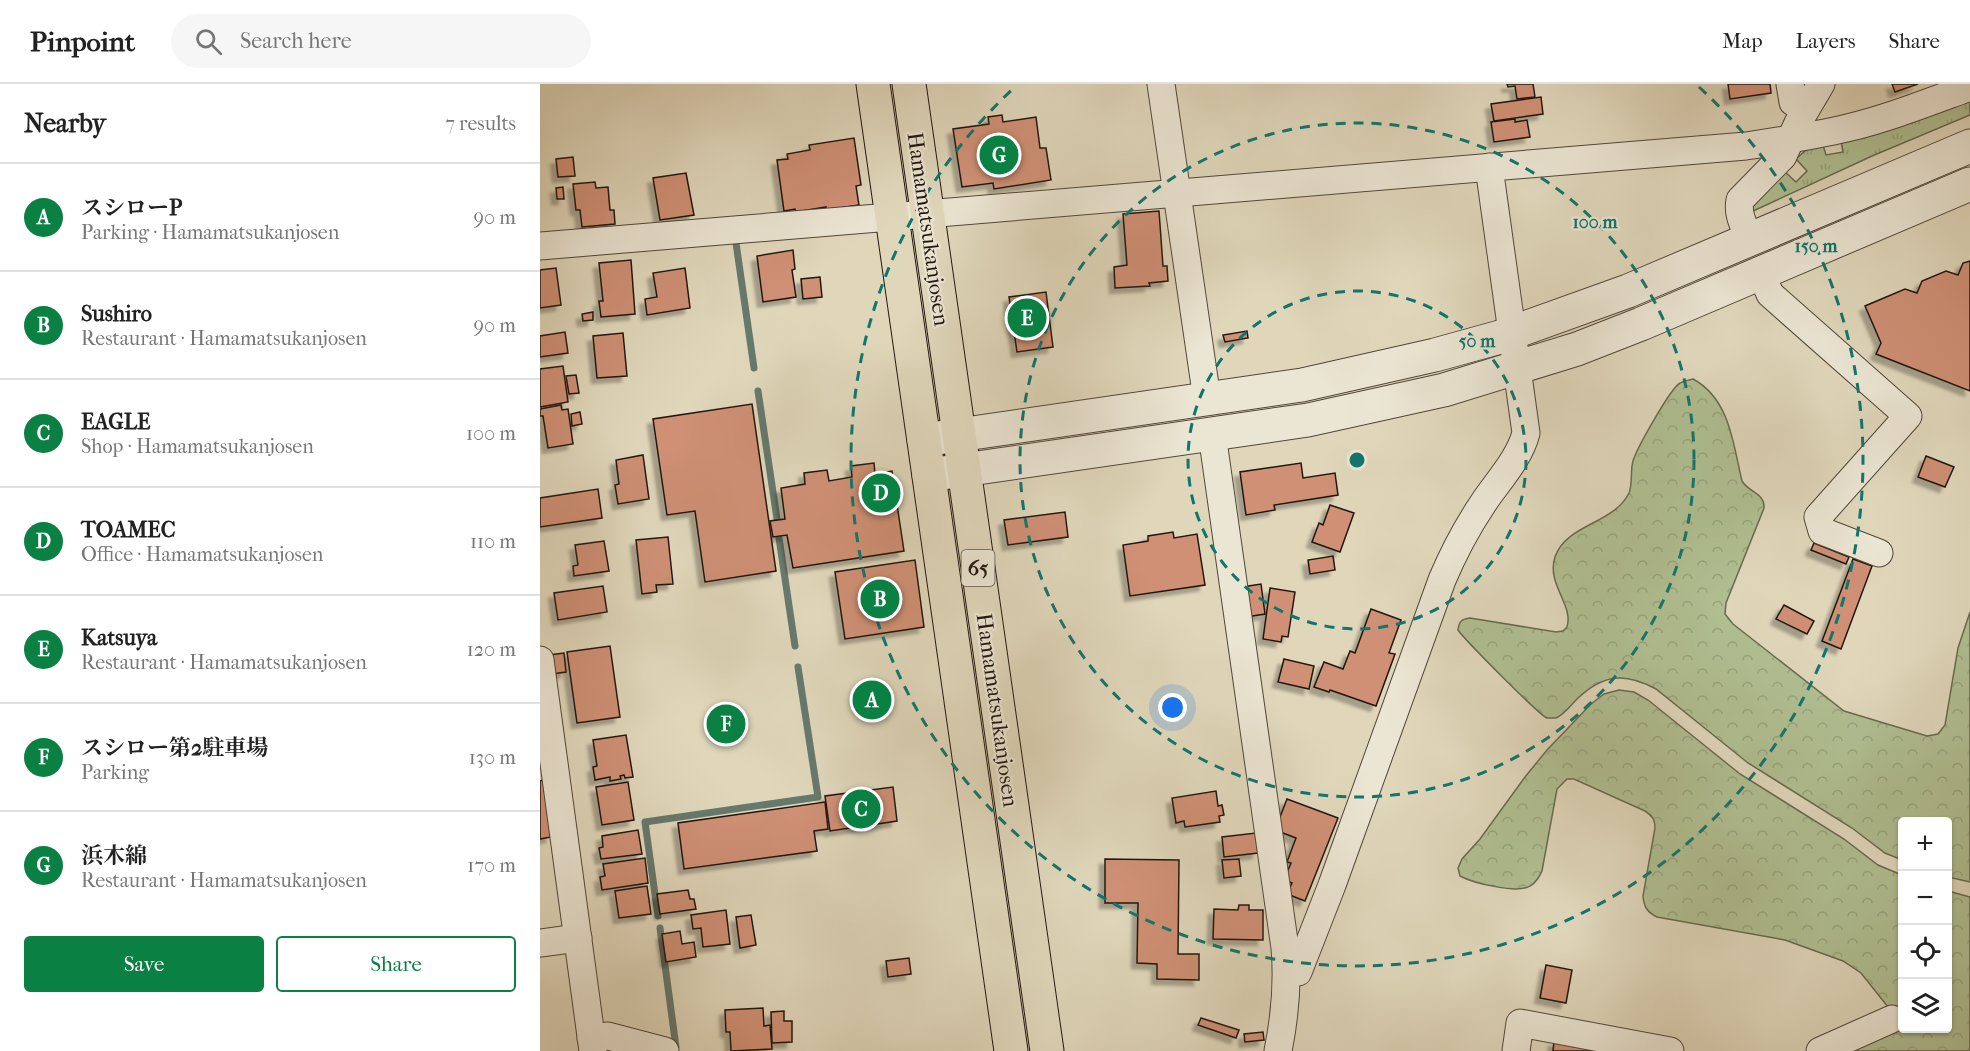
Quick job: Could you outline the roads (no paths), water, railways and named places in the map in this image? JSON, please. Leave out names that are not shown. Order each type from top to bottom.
[{"type":"main road","name":"Hamamatsukanjosen","points":[[873,84],[1011,1051]]},
{"type":"main road","name":"Hamamatsukanjosen","points":[[909,84],[1047,1051]]},
{"type":"street","points":[[1161,84],[1207,399]]},
{"type":"street","points":[[1790,84],[1793,102],[1806,109]]},
{"type":"street","points":[[1750,240],[1740,217],[1738,208],[1740,200],[1745,192],[1783,156],[1821,84]]},
{"type":"street","points":[[540,246],[1746,146],[1849,128],[1899,113],[1970,87]]},
{"type":"street","points":[[924,440],[1302,385],[1435,355],[1513,332],[1628,291],[1970,146]]},
{"type":"street","points":[[1287,972],[1298,972],[1453,555],[1481,506],[1524,442],[1526,424],[1489,167]]},
{"type":"street","points":[[929,475],[1308,420],[1444,390],[1518,368],[1641,324],[1970,184]]},
{"type":"street","points":[[1761,273],[1770,294],[1908,417],[1818,517],[1822,531],[1879,554]]},
{"type":"street","points":[[1212,434],[1287,972],[1284,1020],[1278,1051]]},
{"type":"street","points":[[540,660],[546,746],[578,939],[592,1045],[608,1036],[665,1051]]},
{"type":"street","points":[[540,944],[578,939]]},
{"type":"street","points":[[1820,1051],[1892,1019]]},
{"type":"street","points":[[1516,1051],[1520,1023],[1670,1051]]},
{"type":"waterway","points":[[736,243],[754,368]]},
{"type":"waterway","points":[[758,391],[777,519]]},
{"type":"waterway","points":[[779,538],[795,646]]},
{"type":"waterway","points":[[658,916],[645,822],[818,797],[798,667]]},
{"type":"waterway","points":[[660,928],[676,1047]]},
{"type":"place","name":"浜木綿","points":[[999,155]]},
{"type":"place","name":"Katsuya","points":[[1027,318]]},
{"type":"place","name":"TOAMEC","points":[[881,493]]},
{"type":"place","name":"Sushiro","points":[[880,599]]},
{"type":"place","name":"スシローP","points":[[872,700]]},
{"type":"place","name":"スシロー第2駐車場","points":[[726,724]]},
{"type":"place","name":"EAGLE","points":[[861,809]]}]
